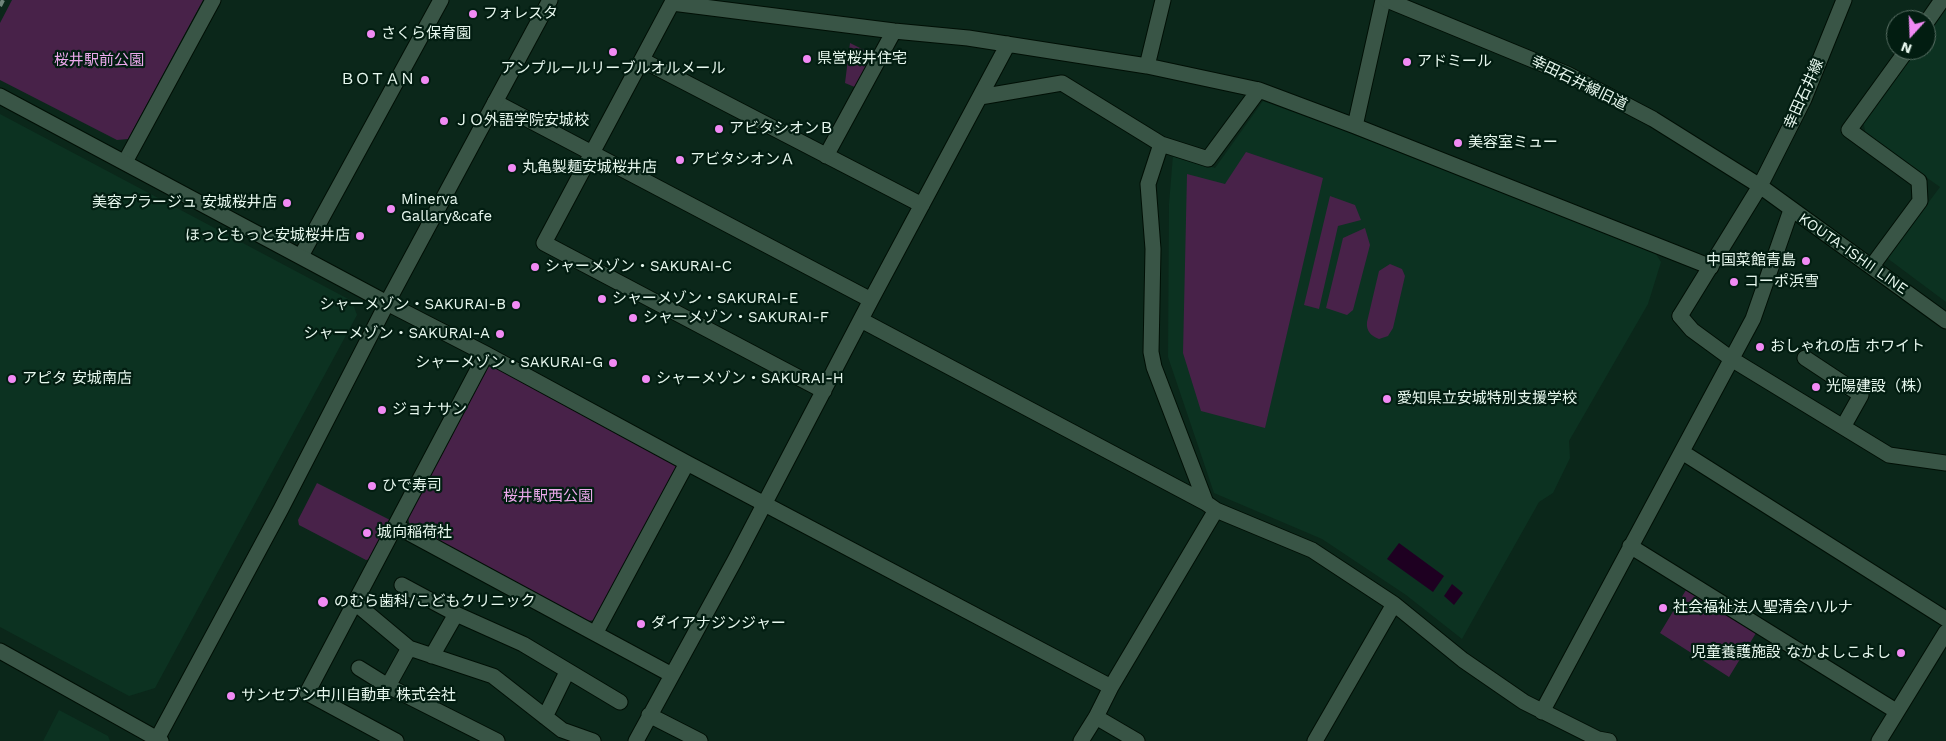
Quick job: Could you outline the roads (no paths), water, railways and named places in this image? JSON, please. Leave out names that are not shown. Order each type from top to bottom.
[{"type":"street","points":[[125,162],[213,0]]},
{"type":"street","points":[[301,256],[441,0]]},
{"type":"street","points":[[0,651],[158,740],[387,303],[550,0]]},
{"type":"street","points":[[1147,66],[1163,0]]},
{"type":"street","points":[[1355,126],[1383,0]]},
{"type":"street","name":"幸田石井線旧道","points":[[1387,0],[1567,74],[1653,119],[1760,186]]},
{"type":"street","name":"幸田石井線","points":[[1733,360],[1692,330],[1680,316],[1760,186],[1804,99],[1844,0]]},
{"type":"street","points":[[824,391],[544,243],[672,3],[894,31],[968,38],[1147,66],[1259,90],[1355,126],[1710,267]]},
{"type":"street","points":[[826,156],[894,31]]},
{"type":"street","points":[[636,741],[765,503],[1008,44]]},
{"type":"street","points":[[642,60],[922,205]]},
{"type":"street","points":[[1872,266],[1920,201],[1919,180],[1849,130],[1899,60]]},
{"type":"street","points":[[980,97],[1062,83],[1161,144],[1208,159],[1259,90]]},
{"type":"street","points":[[0,96],[1111,687]]},
{"type":"street","points":[[495,102],[871,300]]},
{"type":"street","points":[[1161,144],[1148,184],[1153,249],[1151,352],[1154,367],[1211,506]]},
{"type":"street","name":"KOUTA-ISHII LINE","points":[[1760,186],[1946,321]]},
{"type":"street","points":[[1542,712],[1630,546],[1733,360],[1753,319],[1792,210]]},
{"type":"street","points":[[861,320],[1211,506],[1312,550],[1394,604],[1463,660],[1524,702],[1601,740]]},
{"type":"street","points":[[396,741],[307,693],[486,354]]},
{"type":"street","points":[[1805,358],[1861,395],[1843,427]]},
{"type":"street","points":[[1733,360],[1889,455],[1946,463]]},
{"type":"street","points":[[1682,452],[1946,619]]},
{"type":"street","points":[[596,632],[687,463]]},
{"type":"street","points":[[1081,741],[1096,718],[1111,687],[1211,506]]},
{"type":"street","points":[[396,526],[596,632],[672,675]]},
{"type":"street","points":[[1630,546],[1896,711]]},
{"type":"street","points":[[402,585],[456,614],[523,644],[620,702]]},
{"type":"street","points":[[354,602],[409,648],[493,676],[544,717],[559,735],[593,741]]},
{"type":"street","points":[[1315,741],[1394,604]]},
{"type":"street","points":[[432,656],[456,614]]},
{"type":"street","points":[[1879,741],[1946,632]]},
{"type":"street","points":[[388,686],[409,648]]},
{"type":"street","points":[[358,668],[388,686],[497,741]]},
{"type":"street","points":[[544,717],[567,672]]},
{"type":"street","points":[[649,715],[700,741]]},
{"type":"street","points":[[1096,718],[1137,741]]},
{"type":"railway","points":[[0,6],[3,0]]},
{"type":"place","name":"フォレスタ","points":[[473,14]]},
{"type":"place","name":"さくら保育園","points":[[371,34]]},
{"type":"place","name":"アンプルールリーブルオルメール","points":[[613,52]]},
{"type":"place","name":"県営桜井住宅","points":[[807,59]]},
{"type":"place","name":"アドミール","points":[[1407,62]]},
{"type":"place","name":"ＢＯＴＡＮ","points":[[425,80]]},
{"type":"place","name":"ＪＯ外語学院安城校","points":[[444,121]]},
{"type":"place","name":"アビタシオンＢ","points":[[719,129]]},
{"type":"place","name":"美容室ミュー","points":[[1458,143]]},
{"type":"place","name":"アビタシオンＡ","points":[[680,160]]},
{"type":"place","name":"丸亀製麺安城桜井店","points":[[512,168]]},
{"type":"place","name":"美容プラージュ 安城桜井店","points":[[287,203]]},
{"type":"place","name":"Minerva Gallary&cafe","points":[[391,209]]},
{"type":"place","name":"ほっともっと安城桜井店","points":[[360,236]]},
{"type":"place","name":"中国菜館青島","points":[[1806,261]]},
{"type":"place","name":"シャーメゾン・SAKURAI-C","points":[[535,267]]},
{"type":"place","name":"コーポ浜雪","points":[[1734,282]]},
{"type":"place","name":"シャーメゾン・SAKURAI-E","points":[[602,299]]},
{"type":"place","name":"シャーメゾン・SAKURAI-B","points":[[516,305]]},
{"type":"place","name":"シャーメゾン・SAKURAI-F","points":[[633,318]]},
{"type":"place","name":"シャーメゾン・SAKURAI-A","points":[[500,334]]},
{"type":"place","name":"おしゃれの店 ホワイト","points":[[1760,347]]},
{"type":"place","name":"シャーメゾン・SAKURAI-G","points":[[613,363]]},
{"type":"place","name":"アピタ 安城南店","points":[[12,379]]},
{"type":"place","name":"シャーメゾン・SAKURAI-H","points":[[646,379]]},
{"type":"place","name":"光陽建設（株）","points":[[1816,387]]},
{"type":"place","name":"愛知県立安城特別支援学校","points":[[1387,399]]},
{"type":"place","name":"ジョナサン","points":[[382,410]]},
{"type":"place","name":"ひで寿司","points":[[372,486]]},
{"type":"place","name":"城向稲荷社","points":[[367,533]]},
{"type":"place","name":"のむら歯科/こどもクリニック","points":[[323,602]]},
{"type":"place","name":"社会福祉法人聖清会ハルナ","points":[[1663,608]]},
{"type":"place","name":"ダイアナジンジャー","points":[[641,624]]},
{"type":"place","name":"児童養護施設 なかよしこよし","points":[[1901,653]]},
{"type":"place","name":"サンセブン中川自動車 株式会社","points":[[231,696]]},
{"type":"park label","name":"桜井駅前公園","points":[[99,61]]},
{"type":"park label","name":"桜井駅西公園","points":[[548,497]]}]
